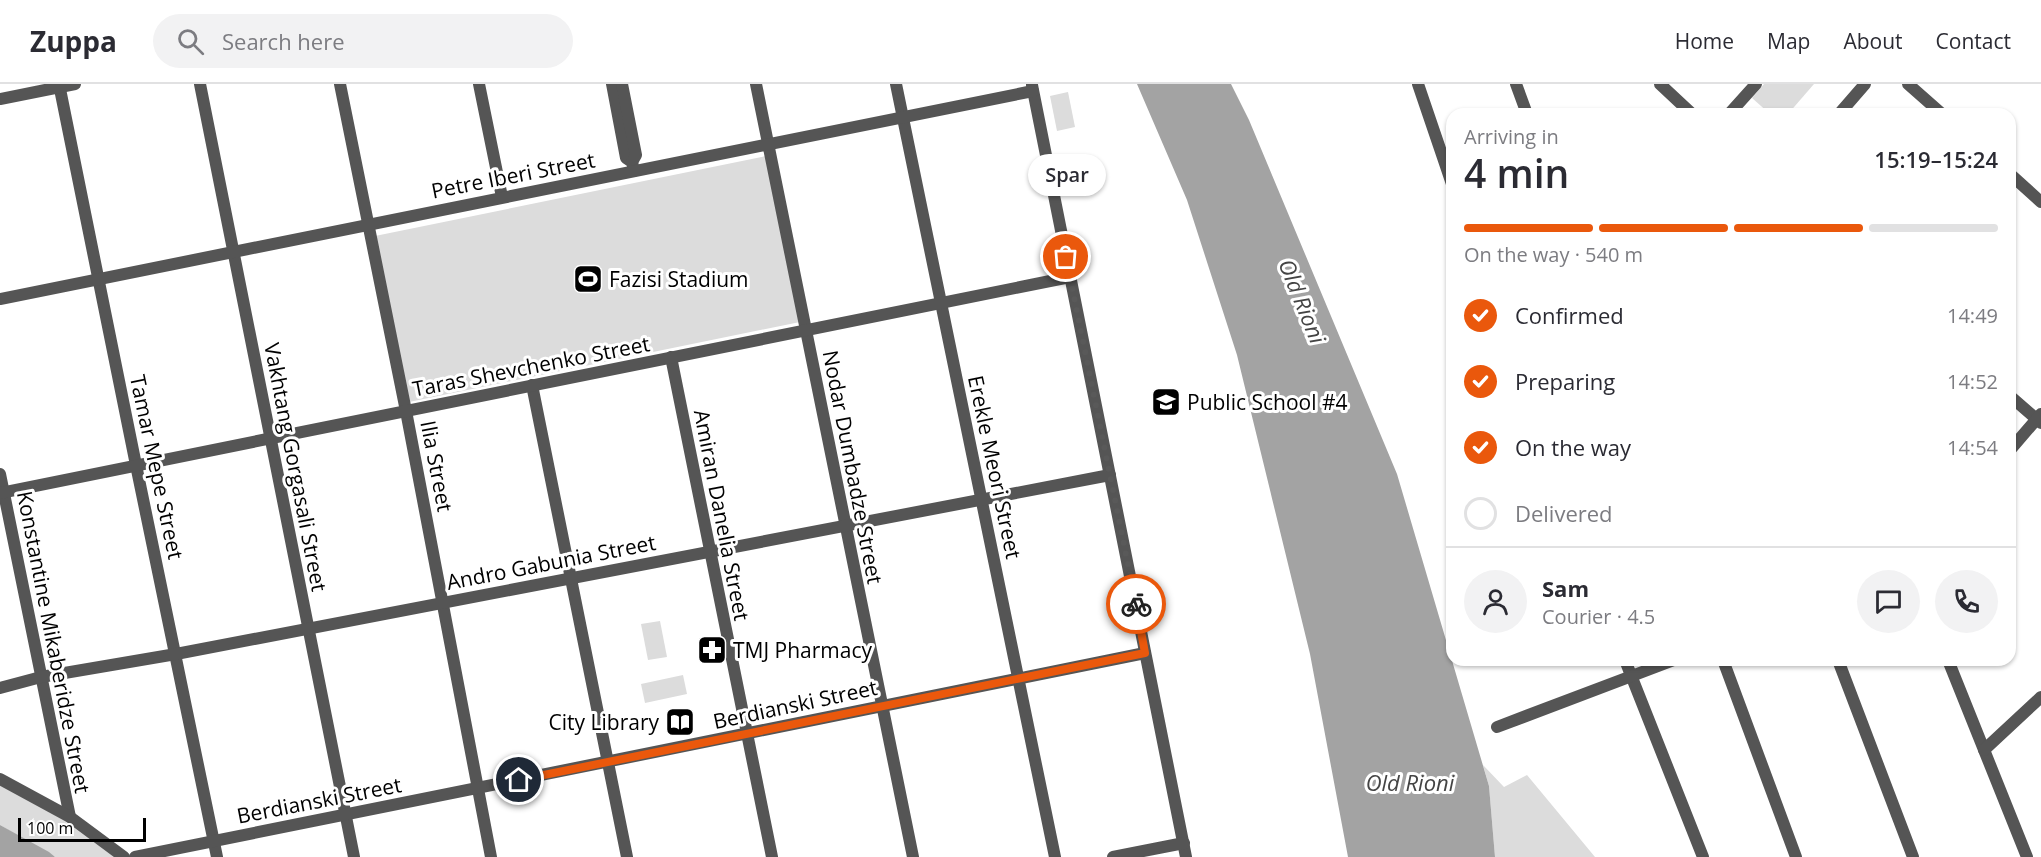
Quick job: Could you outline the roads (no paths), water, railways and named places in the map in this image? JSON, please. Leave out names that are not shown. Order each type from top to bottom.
[{"type":"street","points":[[0,99],[60,85],[75,84]]},
{"type":"street","name":"Vakhtang Gorgasali Street","points":[[200,84],[354,857]]},
{"type":"street","name":"Ilia Street","points":[[340,84],[406,411],[491,857]]},
{"type":"street","points":[[479,84],[502,197]]},
{"type":"street","points":[[612,84],[626,158],[633,166]]},
{"type":"street","points":[[622,84],[636,155],[633,166]]},
{"type":"street","name":"Nodar Dumbadze Street","points":[[756,84],[913,857]]},
{"type":"street","name":"Erekle Meori Street","points":[[896,84],[1054,857]]},
{"type":"street","points":[[1418,84],[1446,166]]},
{"type":"street","points":[[1516,84],[1525,108]]},
{"type":"street","points":[[1660,84],[1686,108]]},
{"type":"street","points":[[1734,108],[1756,84]]},
{"type":"street","points":[[1844,108],[1865,84]]},
{"type":"street","points":[[1908,84],[1935,108]]},
{"type":"street","name":"Tamar Mepe Street","points":[[60,85],[217,857]]},
{"type":"street","points":[[1033,87],[1186,857]]},
{"type":"street","name":"Petre Iberi Street","points":[[0,299],[502,197],[633,166],[768,144],[903,117],[1033,87]]},
{"type":"street","points":[[2016,179],[2041,202]]},
{"type":"street","name":"Taras Shevchenko Street","points":[[2,492],[1070,277]]},
{"type":"street","name":"Amiran Danelia Street","points":[[671,357],[772,857]]},
{"type":"street","points":[[532,385],[627,857]]},
{"type":"street","points":[[2016,401],[2039,418],[2016,443]]},
{"type":"street","name":"Konstantine Mikaberidze Street","points":[[0,474],[70,817]]},
{"type":"street","name":"Andro Gabunia Street","points":[[0,688],[41,677],[309,629],[1110,475]]},
{"type":"street","name":"Berdianski Street","points":[[135,857],[1145,653]]},
{"type":"street","points":[[1627,666],[1703,857]]},
{"type":"street","points":[[1497,727],[1658,666]]},
{"type":"street","points":[[1725,666],[1796,857]]},
{"type":"street","points":[[1840,666],[1913,857]]},
{"type":"street","points":[[1950,666],[2027,857]]},
{"type":"street","points":[[1984,750],[2041,697]]},
{"type":"street","points":[[0,779],[70,817],[124,857]]},
{"type":"street","points":[[1113,857],[1184,843]]},
{"type":"water","name":"Old Rioni","points":[[1137,84],[1231,84],[1249,120],[1397,474],[1446,640],[1446,666],[1454,666],[1489,786],[1495,857],[1348,857],[1310,654],[1237,355],[1187,200]]},
{"type":"water","points":[[0,825],[49,852],[55,857],[0,857]]},
{"type":"place","name":"Spar","points":[[1066,257]]},
{"type":"place","name":"Fazisi Stadium","points":[[588,279]]},
{"type":"place","name":"Public School #4","points":[[1166,402]]},
{"type":"place","name":"TMJ Pharmacy","points":[[712,650]]},
{"type":"place","name":"City Library","points":[[680,722]]}]
